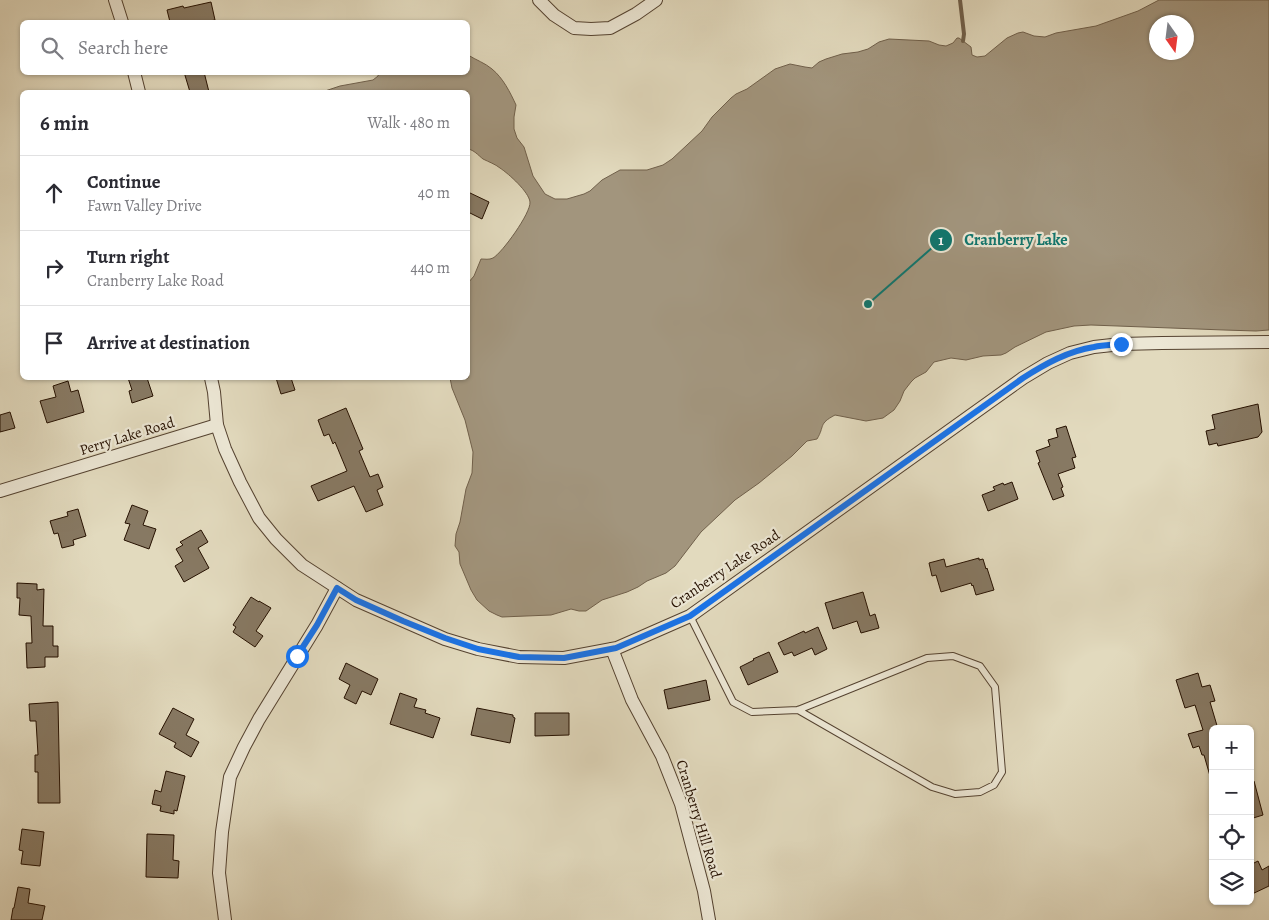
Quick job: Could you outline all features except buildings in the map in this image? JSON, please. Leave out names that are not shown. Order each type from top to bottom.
[{"type":"street","points":[[116,0],[121,20]]},
{"type":"street","points":[[538,0],[554,15],[574,28],[591,29],[610,28],[636,14],[656,0]]},
{"type":"street","points":[[135,75],[138,90]]},
{"type":"street","name":"Cranberry Lake Road","points":[[217,425],[225,449],[259,518],[276,540],[302,565],[356,600],[445,638],[478,649],[519,657],[564,658],[612,649],[690,616],[1023,378],[1048,363],[1070,353],[1094,347],[1121,344],[1269,342]]},
{"type":"street","points":[[211,380],[217,425]]},
{"type":"street","name":"Perry Lake Road","points":[[0,491],[217,425]]},
{"type":"street","points":[[226,920],[220,873],[222,832],[230,778],[244,747],[337,588]]},
{"type":"street","name":"Cranberry Hill Road","points":[[612,649],[632,700],[662,756],[681,804],[702,883],[709,920]]},
{"type":"lane","points":[[690,616],[733,702],[752,712],[798,710],[927,658],[952,656],[980,666],[994,687],[1002,772],[994,785],[980,792],[955,794],[932,788],[798,710]]},
{"type":"shaded area","points":[[1159,0],[1269,0],[1269,330],[1074,326],[1046,332],[1001,355],[983,356],[966,360],[951,358],[934,362],[926,372],[911,382],[894,410],[883,418],[866,421],[835,415],[826,421],[817,439],[807,441],[792,456],[735,500],[701,532],[675,566],[666,573],[627,592],[602,600],[586,611],[571,609],[551,615],[502,617],[489,611],[477,600],[460,564],[459,552],[455,546],[466,489],[472,473],[473,452],[465,420],[450,380],[470,380],[470,281],[481,259],[493,258],[503,249],[526,215],[530,202],[529,198],[504,171],[470,150],[470,90],[328,90],[373,80],[378,75],[470,75],[470,56],[492,69],[509,90],[516,105],[514,129],[517,138],[524,147],[533,176],[545,194],[555,199],[567,199],[590,191],[602,180],[620,170],[647,170],[663,165],[702,131],[712,117],[731,98],[775,69],[790,64],[812,68],[826,59],[868,49],[879,42],[889,39],[929,41],[946,46],[959,38],[971,47],[972,55],[977,57],[985,56],[1007,38],[1018,33],[1023,32],[1045,37],[1056,33],[1096,26],[1138,11]]},
{"type":"waterway","points":[[960,0],[964,34],[963,41]]},
{"type":"place","name":"Cranberry Lake","points":[[868,304]]},
{"type":"route","points":[[297,656],[317,625],[337,588],[356,600],[403,621],[478,649],[519,657],[564,658],[616,648],[690,616],[1023,378],[1048,363],[1070,353],[1094,347],[1121,344]]}]
